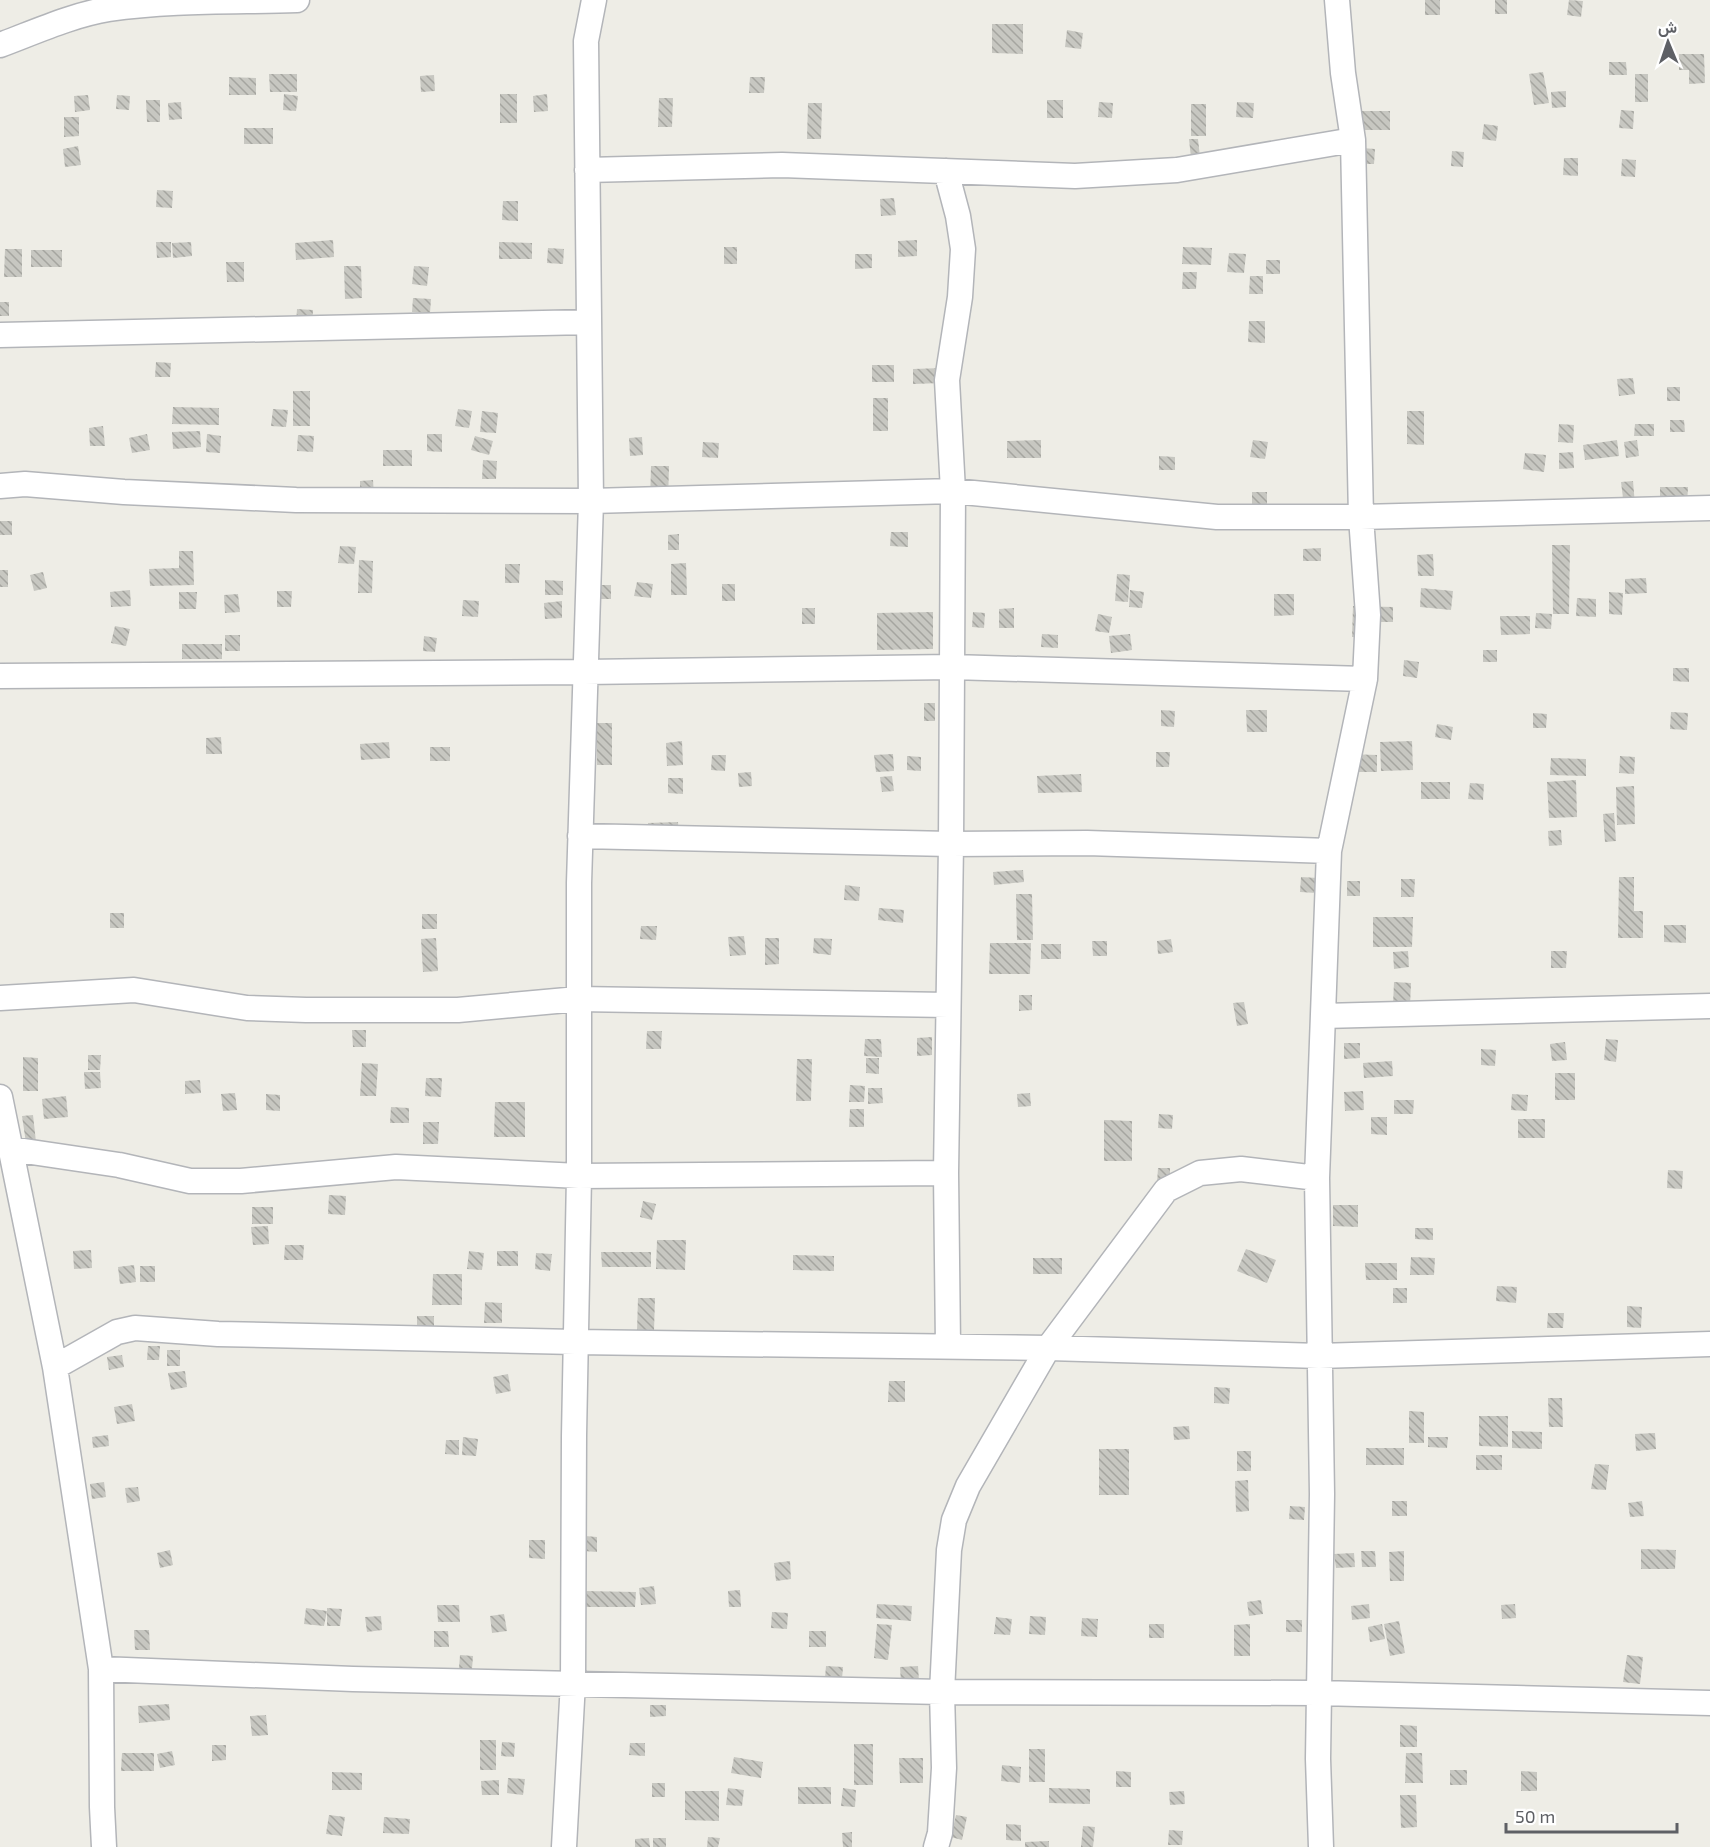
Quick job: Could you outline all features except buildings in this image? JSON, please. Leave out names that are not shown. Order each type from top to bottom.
[{"type":"street","points":[[0,45],[62,22],[108,9],[167,3],[297,0]]},
{"type":"street","points":[[564,1847],[573,1682],[575,1342],[579,1176],[580,836],[591,501],[586,41],[594,0]]},
{"type":"street","points":[[1321,1847],[1318,1759],[1322,1494],[1317,1178],[1329,850],[1365,679],[1368,615],[1361,517],[1353,140],[1343,73],[1336,0]]},
{"type":"street","points":[[587,170],[782,165],[1075,176],[1177,170],[1353,140]]},
{"type":"street","points":[[946,171],[958,216],[963,249],[960,297],[947,380],[952,491],[951,844],[946,1173],[948,1347]]},
{"type":"street","points":[[0,335],[589,322]]},
{"type":"street","points":[[0,486],[25,484],[124,492],[296,500],[591,501],[952,491],[1217,517],[1361,517],[1710,508]]},
{"type":"street","points":[[0,676],[952,667],[1365,679]]},
{"type":"street","points":[[580,836],[951,844],[1087,843],[1329,850]]},
{"type":"street","points":[[0,998],[134,990],[247,1008],[458,1010],[578,999],[948,1005]]},
{"type":"street","points":[[1323,1016],[1710,1006]]},
{"type":"street","points":[[0,1097],[55,1367],[101,1669],[104,1847]]},
{"type":"street","points":[[11,1149],[119,1165],[190,1181],[241,1181],[396,1167],[579,1176],[946,1173]]},
{"type":"street","points":[[936,1847],[940,1833],[944,1768],[942,1692],[949,1550],[954,1520],[968,1486],[1048,1347],[1166,1190],[1200,1173],[1241,1169],[1317,1178]]},
{"type":"street","points":[[55,1367],[117,1332],[135,1328],[218,1334],[575,1342],[1048,1347],[1319,1356],[1710,1344]]},
{"type":"street","points":[[101,1669],[353,1679],[573,1682],[942,1692],[1319,1694],[1710,1703]]}]
